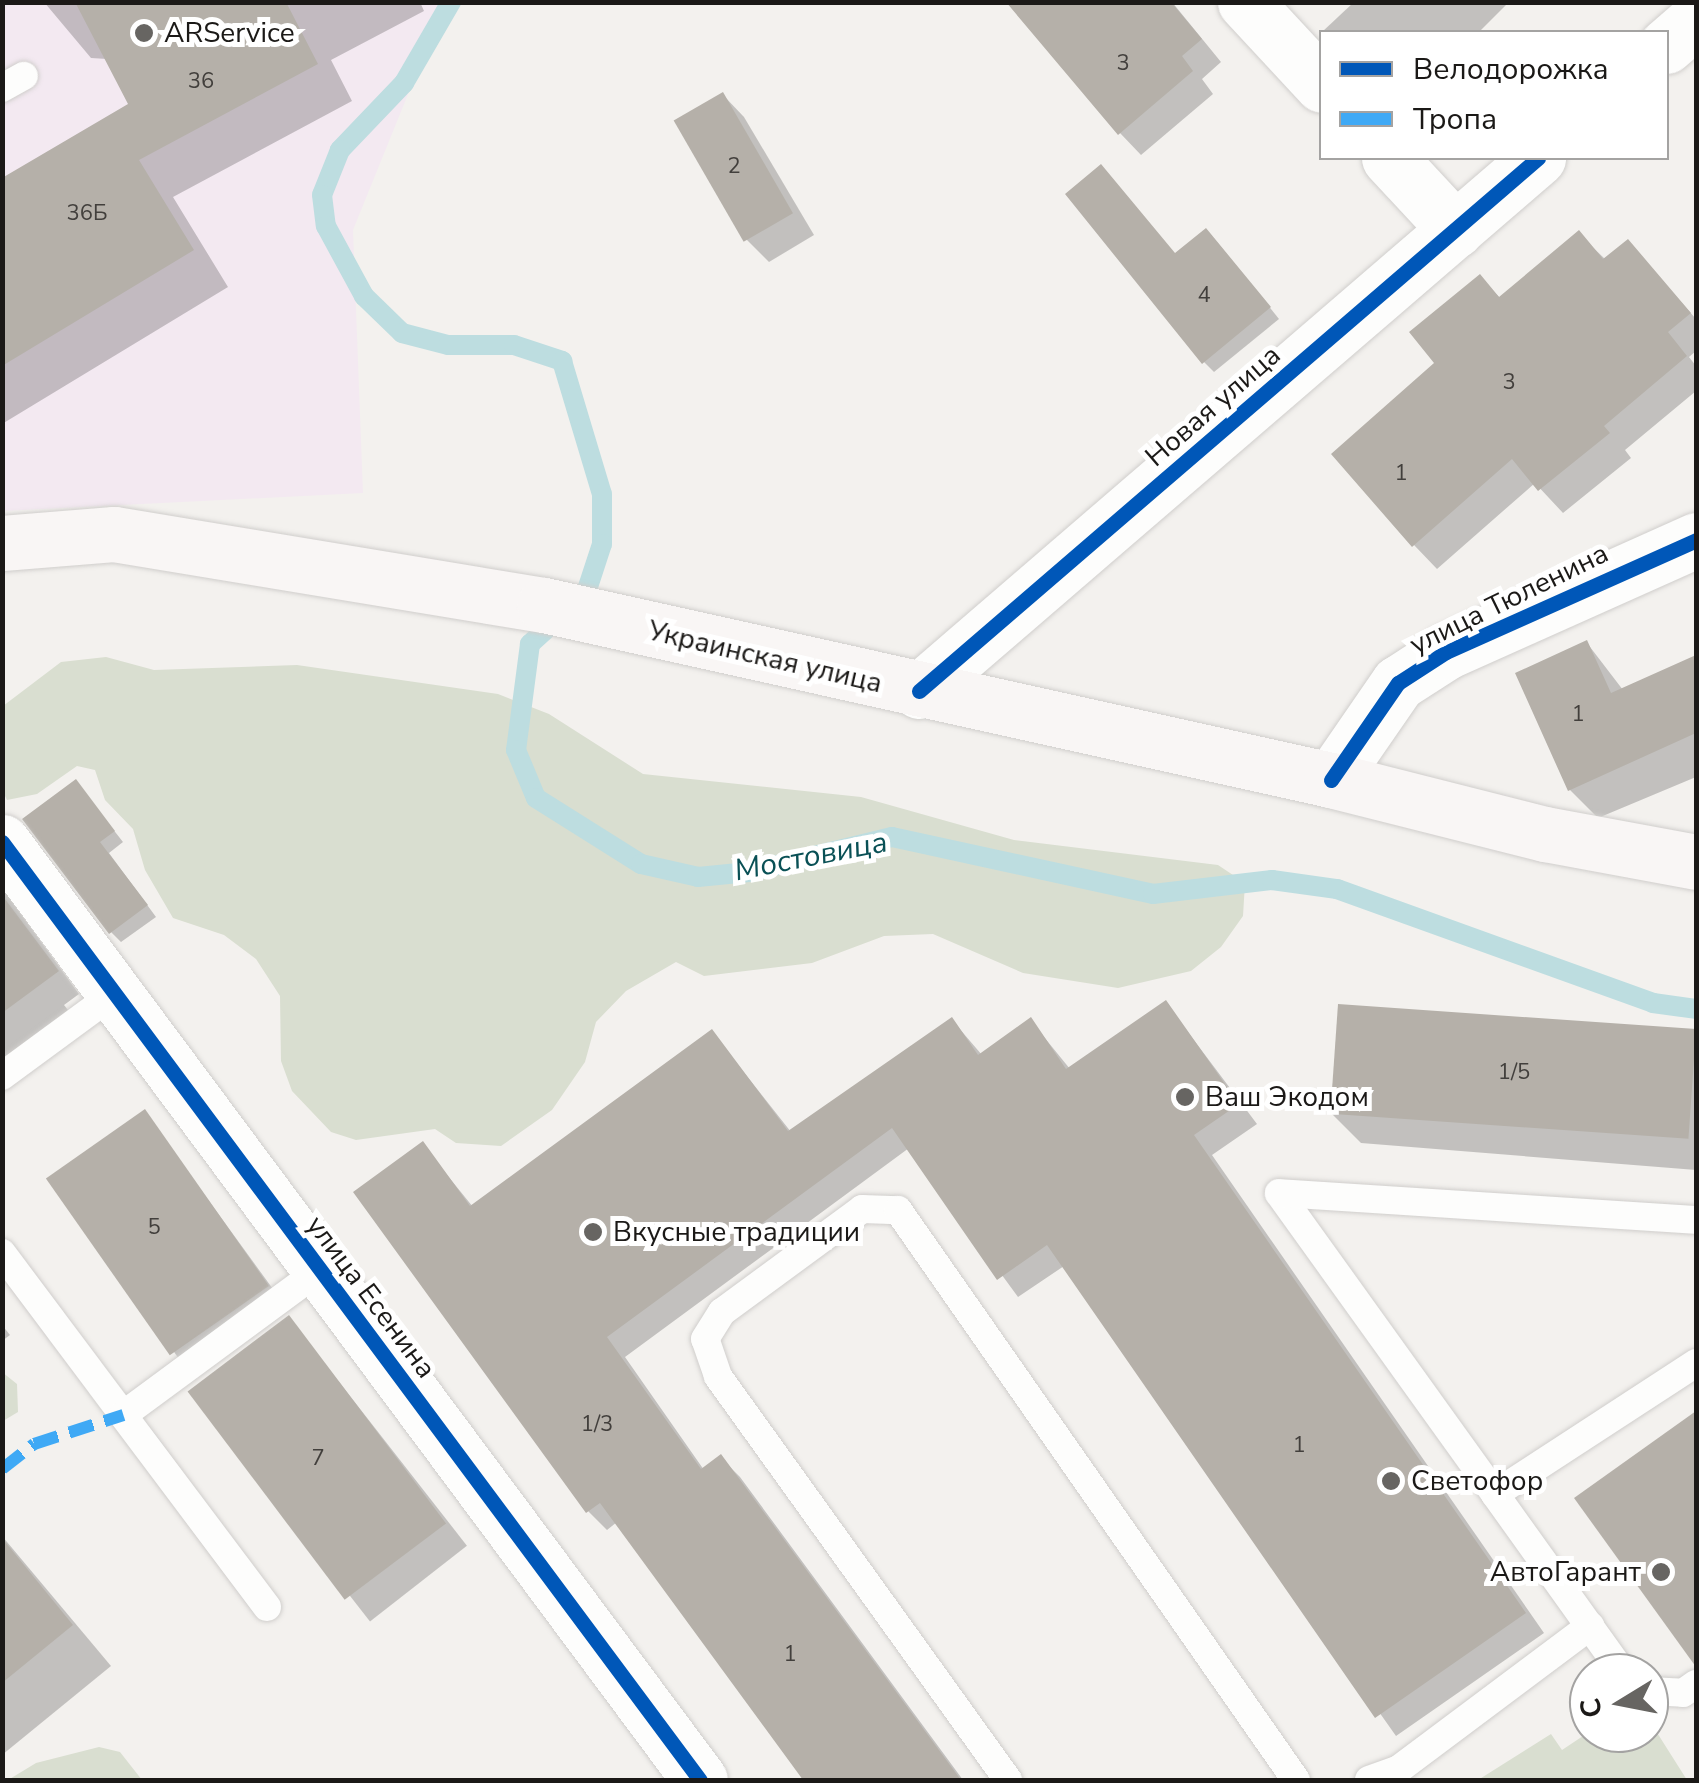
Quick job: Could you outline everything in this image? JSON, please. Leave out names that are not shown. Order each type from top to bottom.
[{"type":"main road","name":"Украинская улица","points":[[2,543],[114,534],[544,604],[610,622],[1331,780],[1544,834],[1696,862]]},
{"type":"street","points":[[1245,2],[1319,82]]},
{"type":"street","points":[[1669,43],[1696,20]]},
{"type":"street","points":[[1391,160],[1456,230]]},
{"type":"street","name":"Новая улица","points":[[919,691],[1536,160]]},
{"type":"street","name":"улица Тюленина","points":[[1331,780],[1398,683],[1430,662],[1582,587],[1696,540]]},
{"type":"street","name":"улица Есенина","points":[[2,842],[700,1780]]},
{"type":"lane","points":[[2,1076],[115,993]]},
{"type":"lane","points":[[1609,1653],[1279,1194],[1696,1220]]},
{"type":"lane","points":[[1008,1780],[718,1376],[705,1339],[722,1312],[862,1208],[898,1210],[1296,1780]]},
{"type":"lane","points":[[2,1253],[267,1607]]},
{"type":"lane","points":[[124,1415],[320,1270]]},
{"type":"lane","points":[[1496,1494],[1696,1363]]},
{"type":"lane","points":[[1369,1780],[1399,1769],[1590,1626]]},
{"type":"lane","points":[[1669,1692],[1683,1692],[1696,1684]]},
{"type":"shaded area","points":[[3,3],[445,3],[353,230],[363,493],[3,511]]},
{"type":"shaded area","points":[[106,657],[154,670],[297,665],[498,694],[549,714],[643,774],[861,797],[1014,840],[1218,865],[1245,883],[1243,916],[1221,947],[1191,971],[1118,988],[1023,973],[933,934],[884,936],[812,963],[704,976],[676,962],[626,991],[596,1022],[585,1062],[552,1110],[501,1146],[456,1143],[435,1129],[356,1140],[331,1132],[292,1091],[281,1061],[280,996],[256,959],[224,935],[173,918],[145,870],[133,829],[105,800],[95,770],[77,766],[37,794],[7,800],[3,792],[3,706],[61,662]]},
{"type":"shaded area","points":[[2,1372],[17,1384],[18,1412],[3,1421]]},
{"type":"shaded area","points":[[1551,1734],[1562,1750],[1569,1745],[1569,1753],[1669,1752],[1687,1780],[1478,1780]]},
{"type":"shaded area","points":[[99,1747],[120,1752],[142,1780],[8,1780],[36,1763]]},
{"type":"building","points":[[75,2],[286,2],[318,64],[139,160],[194,250],[2,366],[2,178],[128,104]]},
{"type":"building","points":[[1006,2],[1171,2],[1202,39],[1182,56],[1193,71],[1118,135]]},
{"type":"building","points":[[723,92],[793,213],[744,242],[674,120]]},
{"type":"building","points":[[1101,164],[1175,253],[1206,228],[1271,307],[1202,364],[1065,194]]},
{"type":"building","points":[[1579,230],[1603,259],[1628,239],[1691,313],[1668,332],[1687,356],[1604,426],[1610,433],[1538,491],[1512,459],[1412,547],[1331,454],[1434,363],[1409,332],[1480,274],[1499,297]]},
{"type":"building","points":[[1587,640],[1611,693],[1696,655],[1696,733],[1568,791],[1515,673]]},
{"type":"building","points":[[76,779],[115,831],[100,842],[148,905],[109,934],[22,819]]},
{"type":"building","points":[[2,895],[59,971],[2,1013]]},
{"type":"building","points":[[1166,1000],[1239,1104],[1194,1135],[1526,1613],[1375,1718],[1047,1245],[997,1280],[892,1128],[607,1337],[701,1469],[721,1454],[961,1780],[803,1780],[600,1503],[586,1513],[353,1192],[423,1141],[470,1206],[712,1029],[788,1131],[952,1017],[978,1055],[1031,1017],[1066,1069]]},
{"type":"building","points":[[1338,1004],[1696,1029],[1688,1139],[1330,1114]]},
{"type":"building","points":[[145,1109],[269,1286],[170,1355],[46,1178]]},
{"type":"building","points":[[289,1315],[446,1523],[345,1600],[188,1391]]},
{"type":"building","name":"АвтоГарант","points":[[1696,1411],[1696,1667],[1574,1498]]},
{"type":"building","points":[[2,1538],[73,1625],[2,1683]]},
{"type":"waterway","name":"Мостовица","points":[[451,2],[404,83],[340,150],[322,195],[326,226],[364,296],[402,333],[448,345],[514,345],[562,361],[602,494],[602,544],[586,593],[530,644],[516,750],[536,798],[641,864],[698,877],[749,872],[892,837],[1153,894],[1272,880],[1337,889],[1653,1003],[1696,1009]]},
{"type":"marked path","points":[[2,1469],[34,1444],[123,1415]]},
{"type":"cycle path","points":[[919,691],[1536,160]]},
{"type":"cycle path","points":[[1331,780],[1398,683],[1446,652],[1696,540]]},
{"type":"cycle path","points":[[2,842],[700,1780]]},
{"type":"place","name":"ARService","points":[[144,33]]},
{"type":"place","name":"Ваш Экодом","points":[[1185,1097]]},
{"type":"place","name":"Вкусные традиции","points":[[593,1232]]},
{"type":"place","name":"Светофор","points":[[1391,1481]]},
{"type":"place","name":"АвтоГарант","points":[[1661,1572]]}]
